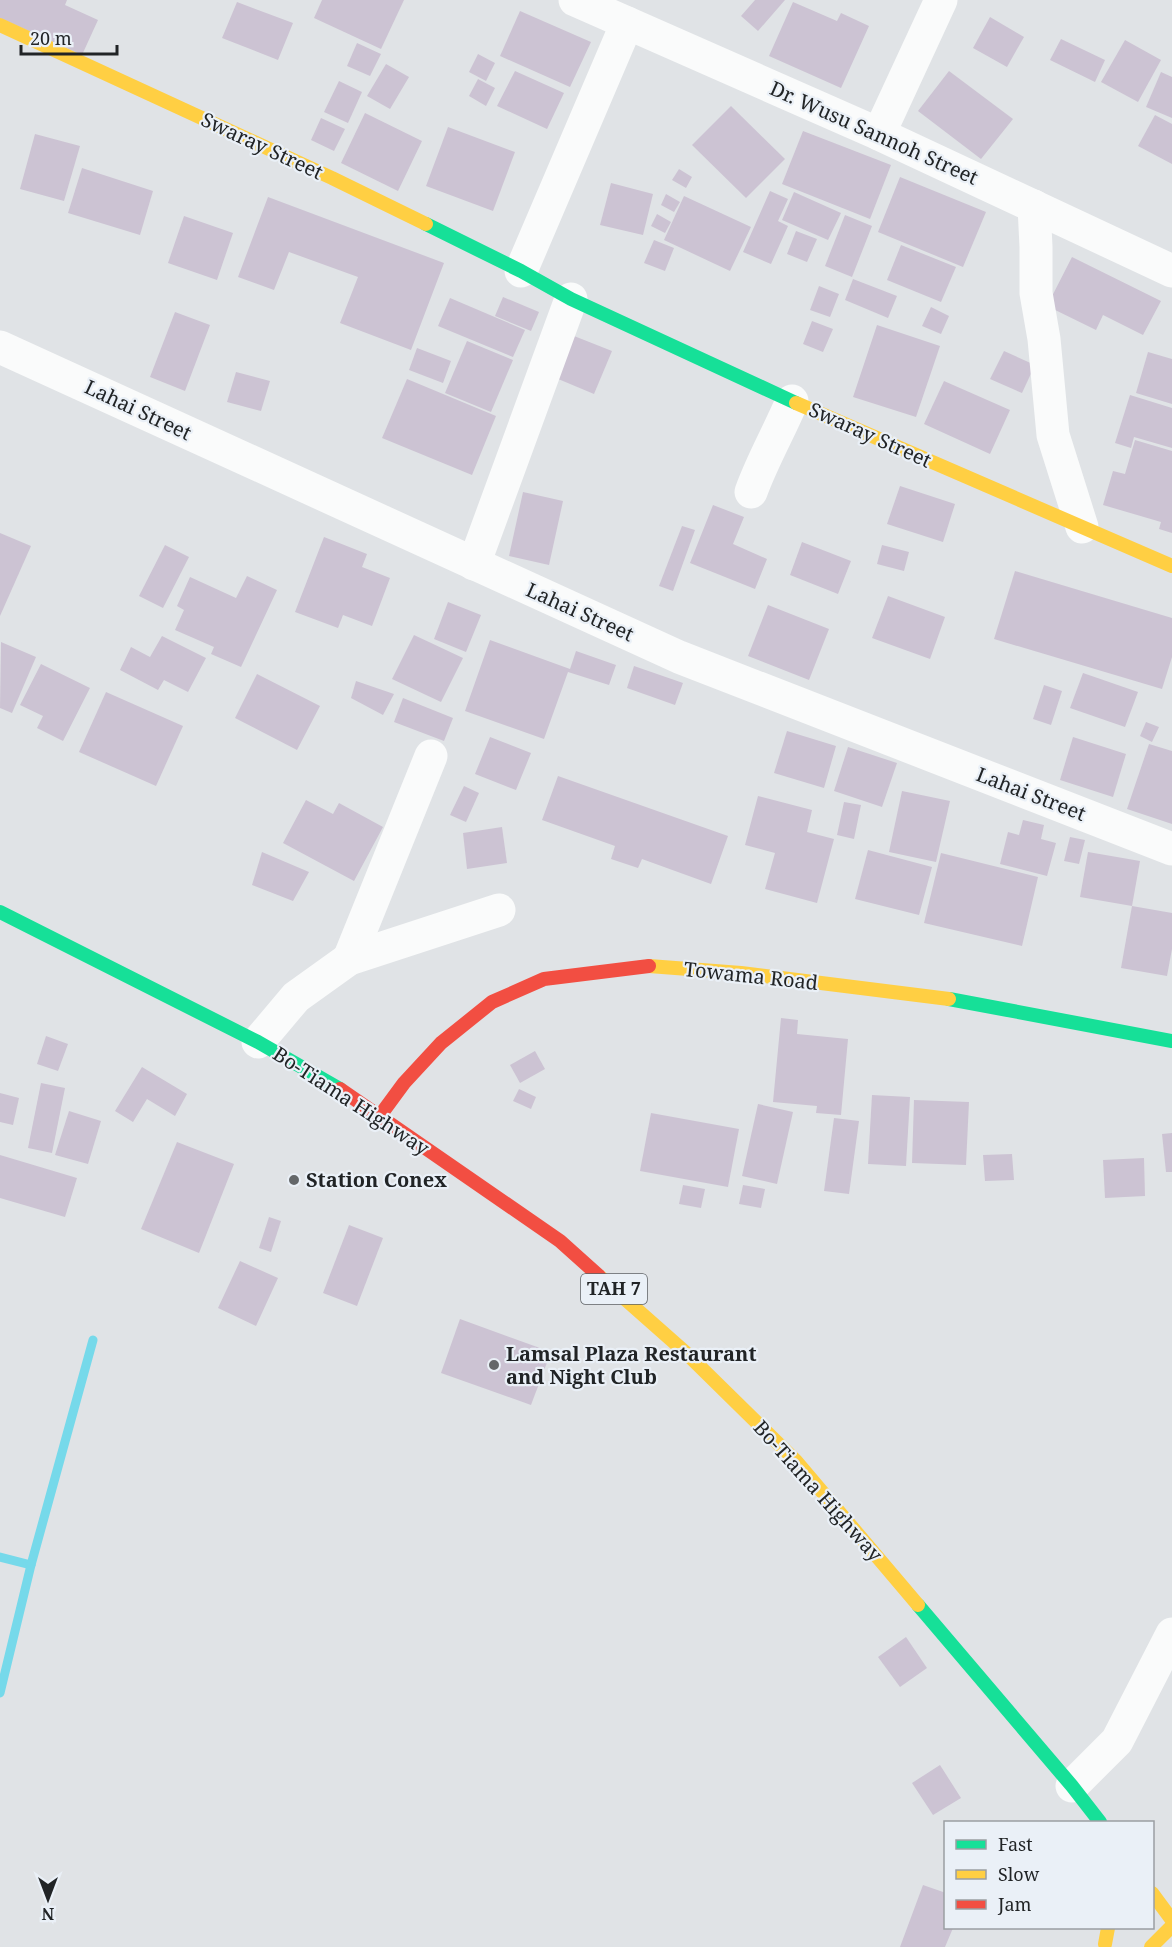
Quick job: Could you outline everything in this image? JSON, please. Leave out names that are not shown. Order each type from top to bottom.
[{"type":"main road","name":"Swaray Street","points":[[0,25],[332,178],[521,271],[571,299],[792,401],[1172,566]]},
{"type":"main road","name":"Bo-Tiama Highway","points":[[0,912],[258,1042],[327,1080],[561,1241],[694,1361],[796,1461],[1099,1821]]},
{"type":"main road","name":"Towama Road","points":[[379,1117],[404,1083],[441,1043],[492,1002],[544,979],[646,966],[741,973],[957,1000],[1172,1041]]},
{"type":"main road","points":[[1154,1895],[1172,1920]]},
{"type":"main road","points":[[1151,1947],[1172,1926]]},
{"type":"main road","points":[[1104,1945],[1108,1929]]},
{"type":"main road","points":[[1104,1945],[1115,1929]]},
{"type":"street","name":"Dr. Wusu Sannoh Street","points":[[575,0],[879,134],[1172,272]]},
{"type":"street","points":[[879,134],[941,0]]},
{"type":"street","points":[[521,271],[627,23]]},
{"type":"street","points":[[1034,207],[1036,292],[1044,339],[1053,435],[1082,527]]},
{"type":"street","points":[[474,564],[571,299]]},
{"type":"street","name":"Lahai Street","points":[[0,347],[679,657],[1172,849]]},
{"type":"street","points":[[751,492],[759,469],[792,401]]},
{"type":"street","points":[[349,959],[431,756]]},
{"type":"street","points":[[258,1042],[296,997],[349,959],[499,909]]},
{"type":"street","points":[[1072,1786],[1117,1740],[1172,1634]]},
{"type":"building","points":[[0,0],[67,0],[65,5],[98,20],[82,55],[0,18]]},
{"type":"building","points":[[322,0],[404,0],[381,49],[314,18]]},
{"type":"building","points":[[755,0],[785,0],[758,31],[741,16]]},
{"type":"building","points":[[237,2],[293,23],[278,60],[222,38]]},
{"type":"building","points":[[793,2],[837,21],[841,13],[869,26],[841,88],[769,56]]},
{"type":"building","points":[[520,11],[591,42],[570,87],[500,56]]},
{"type":"building","points":[[990,17],[1024,37],[1007,67],[973,48]]},
{"type":"building","points":[[1061,39],[1105,60],[1095,82],[1050,60]]},
{"type":"building","points":[[1125,40],[1161,60],[1138,102],[1101,82]]},
{"type":"building","points":[[357,43],[381,54],[370,76],[347,66]]},
{"type":"building","points":[[478,54],[495,63],[486,81],[469,72]]},
{"type":"building","points":[[386,64],[409,77],[390,109],[367,96]]},
{"type":"building","points":[[515,71],[564,93],[547,129],[497,106]]},
{"type":"building","points":[[949,71],[1013,119],[981,159],[918,111]]},
{"type":"building","points":[[1161,72],[1172,77],[1172,118],[1146,107]]},
{"type":"building","points":[[478,79],[495,88],[486,106],[469,96]]},
{"type":"building","points":[[339,81],[362,92],[348,123],[324,112]]},
{"type":"building","points":[[731,106],[785,159],[746,198],[692,145]]},
{"type":"building","points":[[365,113],[422,141],[398,191],[341,163]]},
{"type":"building","points":[[1155,115],[1172,124],[1172,164],[1138,146]]},
{"type":"building","points":[[321,118],[345,129],[334,151],[311,140]]},
{"type":"building","points":[[448,127],[515,152],[493,211],[426,186]]},
{"type":"building","points":[[803,131],[891,165],[870,219],[782,184]]},
{"type":"building","points":[[35,134],[80,146],[64,201],[20,189]]},
{"type":"building","points":[[82,168],[153,191],[140,235],[68,213]]},
{"type":"building","points":[[679,169],[692,177],[686,188],[672,180]]},
{"type":"building","points":[[900,177],[986,212],[963,267],[878,232]]},
{"type":"building","points":[[611,183],[653,194],[643,235],[600,225]]},
{"type":"building","points":[[770,191],[788,199],[778,221],[788,226],[771,264],[743,252]]},
{"type":"building","points":[[794,192],[841,213],[828,240],[782,220]]},
{"type":"building","points":[[666,194],[680,202],[674,212],[661,205]]},
{"type":"building","points":[[684,196],[751,227],[730,271],[664,240]]},
{"type":"building","points":[[268,197],[444,263],[411,350],[340,323],[358,277],[289,252],[274,290],[238,277]]},
{"type":"building","points":[[657,214],[671,222],[665,233],[651,226]]},
{"type":"building","points":[[845,215],[872,226],[852,277],[825,266]]},
{"type":"building","points":[[184,216],[233,233],[217,280],[168,263]]},
{"type":"building","points":[[796,231],[817,239],[807,262],[787,254]]},
{"type":"building","points":[[654,240],[674,248],[665,271],[644,263]]},
{"type":"building","points":[[901,245],[956,267],[941,302],[887,280]]},
{"type":"building","points":[[1072,257],[1161,301],[1143,335],[1103,315],[1096,330],[1047,306]]},
{"type":"building","points":[[853,279],[897,296],[888,318],[845,300]]},
{"type":"building","points":[[819,286],[839,294],[830,317],[810,310]]},
{"type":"building","points":[[503,297],[539,312],[531,331],[495,316]]},
{"type":"building","points":[[450,298],[525,330],[513,357],[438,326]]},
{"type":"building","points":[[931,307],[949,316],[941,334],[922,326]]},
{"type":"building","points":[[175,312],[210,325],[185,391],[150,377]]},
{"type":"building","points":[[812,321],[833,329],[823,352],[803,344]]},
{"type":"building","points":[[877,325],[940,346],[916,417],[853,397]]},
{"type":"building","points":[[569,334],[612,351],[594,394],[551,376]]},
{"type":"building","points":[[467,341],[513,360],[491,412],[445,393]]},
{"type":"building","points":[[417,348],[451,361],[443,383],[409,370]]},
{"type":"building","points":[[1004,351],[1035,365],[1022,393],[990,379]]},
{"type":"building","points":[[1148,352],[1172,359],[1172,404],[1136,393]]},
{"type":"building","points":[[236,372],[270,381],[261,411],[227,402]]},
{"type":"building","points":[[407,379],[496,416],[472,475],[382,438]]},
{"type":"building","points":[[944,381],[1010,410],[990,454],[924,424]]},
{"type":"building","points":[[1130,395],[1172,408],[1172,448],[1134,437],[1131,448],[1115,443]]},
{"type":"building","points":[[1135,440],[1172,451],[1172,533],[1159,529],[1161,522],[1103,505],[1113,471],[1125,474]]},
{"type":"building","points":[[900,486],[955,504],[943,542],[887,524]]},
{"type":"building","points":[[523,492],[563,501],[549,565],[509,556]]},
{"type":"building","points":[[713,505],[744,517],[733,544],[767,559],[755,589],[690,563]]},
{"type":"building","points":[[682,526],[695,530],[673,591],[659,586]]},
{"type":"building","points":[[0,533],[31,546],[0,616]]},
{"type":"building","points":[[324,537],[367,554],[362,567],[390,578],[372,626],[343,615],[338,628],[295,612]]},
{"type":"building","points":[[802,542],[851,561],[838,594],[790,575]]},
{"type":"building","points":[[165,545],[189,557],[163,608],[139,596]]},
{"type":"building","points":[[882,545],[909,552],[904,571],[877,564]]},
{"type":"building","points":[[1015,571],[1172,618],[1172,657],[1162,689],[994,639]]},
{"type":"building","points":[[247,576],[277,590],[241,667],[211,654],[214,647],[175,630],[184,610],[177,606],[190,577],[236,598]]},
{"type":"building","points":[[888,596],[945,617],[930,659],[872,638]]},
{"type":"building","points":[[448,602],[481,615],[466,652],[434,639]]},
{"type":"building","points":[[768,605],[829,629],[809,680],[748,656]]},
{"type":"building","points":[[414,635],[463,658],[441,702],[392,679]]},
{"type":"building","points":[[162,636],[206,658],[188,692],[164,680],[158,690],[120,670],[131,647],[150,657]]},
{"type":"building","points":[[490,640],[570,669],[576,651],[616,665],[609,685],[568,672],[544,739],[465,711]]},
{"type":"building","points":[[1,642],[36,657],[12,713],[0,708]]},
{"type":"building","points":[[41,664],[90,688],[63,741],[37,728],[43,716],[20,705]]},
{"type":"building","points":[[634,666],[683,683],[675,705],[627,688]]},
{"type":"building","points":[[1083,673],[1138,692],[1125,727],[1070,708]]},
{"type":"building","points":[[257,674],[320,706],[297,750],[235,718]]},
{"type":"building","points":[[356,681],[394,694],[383,715],[351,698]]},
{"type":"building","points":[[1044,685],[1062,691],[1051,725],[1033,719]]},
{"type":"building","points":[[106,692],[183,726],[156,786],[79,752]]},
{"type":"building","points":[[403,698],[453,718],[444,741],[394,722]]},
{"type":"building","points":[[1146,722],[1159,727],[1152,742],[1140,736]]},
{"type":"building","points":[[787,731],[836,746],[824,788],[774,773]]},
{"type":"building","points":[[490,737],[531,753],[516,790],[475,774]]},
{"type":"building","points":[[1073,737],[1126,754],[1113,797],[1060,780]]},
{"type":"building","points":[[1149,744],[1172,751],[1172,824],[1127,809]]},
{"type":"building","points":[[848,747],[897,763],[882,807],[834,791]]},
{"type":"building","points":[[558,776],[728,836],[711,884],[642,859],[638,868],[611,859],[615,846],[542,820]]},
{"type":"building","points":[[464,786],[479,793],[466,822],[450,815]]},
{"type":"building","points":[[902,791],[950,801],[936,862],[889,852]]},
{"type":"building","points":[[758,796],[812,810],[807,832],[834,839],[817,903],[765,889],[775,853],[745,845]]},
{"type":"building","points":[[306,800],[333,814],[339,803],[383,827],[354,881],[283,843]]},
{"type":"building","points":[[844,802],[861,805],[854,839],[837,835]]},
{"type":"building","points":[[1023,820],[1044,825],[1041,839],[1056,843],[1047,876],[1000,864],[1008,832],[1019,835]]},
{"type":"building","points":[[502,827],[507,863],[467,869],[463,833]]},
{"type":"building","points":[[1070,837],[1085,840],[1079,864],[1064,861]]},
{"type":"building","points":[[868,850],[932,867],[919,915],[855,899]]},
{"type":"building","points":[[262,852],[309,872],[293,901],[252,885]]},
{"type":"building","points":[[1088,852],[1140,861],[1132,906],[1080,897]]},
{"type":"building","points":[[941,853],[1038,877],[1022,946],[924,923]]},
{"type":"building","points":[[1132,906],[1172,913],[1172,949],[1167,976],[1121,968]]},
{"type":"building","points":[[781,1018],[798,1020],[797,1034],[848,1039],[841,1115],[816,1113],[817,1106],[773,1102]]},
{"type":"building","points":[[46,1036],[68,1044],[58,1071],[37,1064]]},
{"type":"building","points":[[535,1051],[545,1069],[520,1083],[510,1065]]},
{"type":"building","points":[[142,1067],[187,1094],[175,1116],[147,1099],[133,1122],[115,1111]]},
{"type":"building","points":[[41,1083],[65,1088],[52,1153],[28,1148]]},
{"type":"building","points":[[519,1089],[536,1097],[531,1109],[513,1101]]},
{"type":"building","points":[[0,1093],[19,1098],[13,1125],[0,1122]]},
{"type":"building","points":[[872,1095],[910,1097],[906,1166],[868,1164]]},
{"type":"building","points":[[914,1100],[969,1102],[966,1165],[912,1163]]},
{"type":"building","points":[[758,1104],[793,1112],[777,1184],[742,1176]]},
{"type":"building","points":[[69,1111],[101,1121],[88,1164],[55,1155]]},
{"type":"building","points":[[651,1113],[739,1129],[728,1187],[640,1171]]},
{"type":"building","points":[[834,1118],[859,1121],[849,1194],[824,1191]]},
{"type":"building","points":[[1172,1133],[1172,1172],[1166,1172],[1162,1134]]},
{"type":"building","points":[[177,1142],[234,1164],[199,1253],[141,1229]]},
{"type":"building","points":[[1012,1154],[1014,1180],[985,1181],[983,1155]]},
{"type":"building","points":[[0,1155],[77,1178],[65,1217],[0,1198]]},
{"type":"building","points":[[1144,1158],[1145,1196],[1105,1198],[1103,1160]]},
{"type":"building","points":[[683,1185],[705,1189],[701,1208],[679,1204]]},
{"type":"building","points":[[743,1185],[765,1189],[761,1208],[739,1204]]},
{"type":"building","points":[[269,1217],[281,1221],[271,1252],[259,1248]]},
{"type":"building","points":[[349,1225],[383,1238],[357,1306],[323,1293]]},
{"type":"building","points":[[240,1261],[278,1278],[256,1326],[218,1308]]},
{"type":"building","points":[[460,1319],[551,1352],[531,1405],[441,1373]]},
{"type":"building","points":[[906,1637],[927,1668],[900,1687],[878,1657]]},
{"type":"building","points":[[940,1765],[961,1798],[933,1815],[912,1783]]},
{"type":"building","points":[[923,1885],[944,1892],[944,1929],[953,1929],[945,1947],[900,1947]]},
{"type":"waterway","points":[[0,1693],[31,1565],[93,1340]]},
{"type":"waterway","points":[[0,1557],[31,1565]]},
{"type":"traffic: fast","points":[[426,224],[521,271],[571,299],[796,403]]},
{"type":"traffic: fast","points":[[0,912],[258,1042],[340,1089]]},
{"type":"traffic: fast","points":[[949,999],[1172,1041]]},
{"type":"traffic: fast","points":[[918,1605],[1099,1821]]},
{"type":"traffic: slow","points":[[0,25],[332,178],[426,224]]},
{"type":"traffic: slow","points":[[796,403],[1172,566]]},
{"type":"traffic: slow","points":[[649,966],[741,973],[949,999]]},
{"type":"traffic: slow","points":[[599,1276],[685,1352],[796,1461],[918,1605]]},
{"type":"traffic: slow","points":[[1154,1896],[1172,1920]]},
{"type":"traffic: slow","points":[[1151,1947],[1172,1926]]},
{"type":"traffic: slow","points":[[1105,1944],[1108,1929]]},
{"type":"traffic: jam","points":[[379,1117],[404,1083],[441,1043],[492,1002],[544,979],[649,966]]},
{"type":"traffic: jam","points":[[340,1089],[560,1241],[599,1276]]},
{"type":"place","name":"Station Conex","points":[[294,1180]]},
{"type":"place","name":"Lamsal Plaza Restaurant and Night Club","points":[[494,1365]]}]
